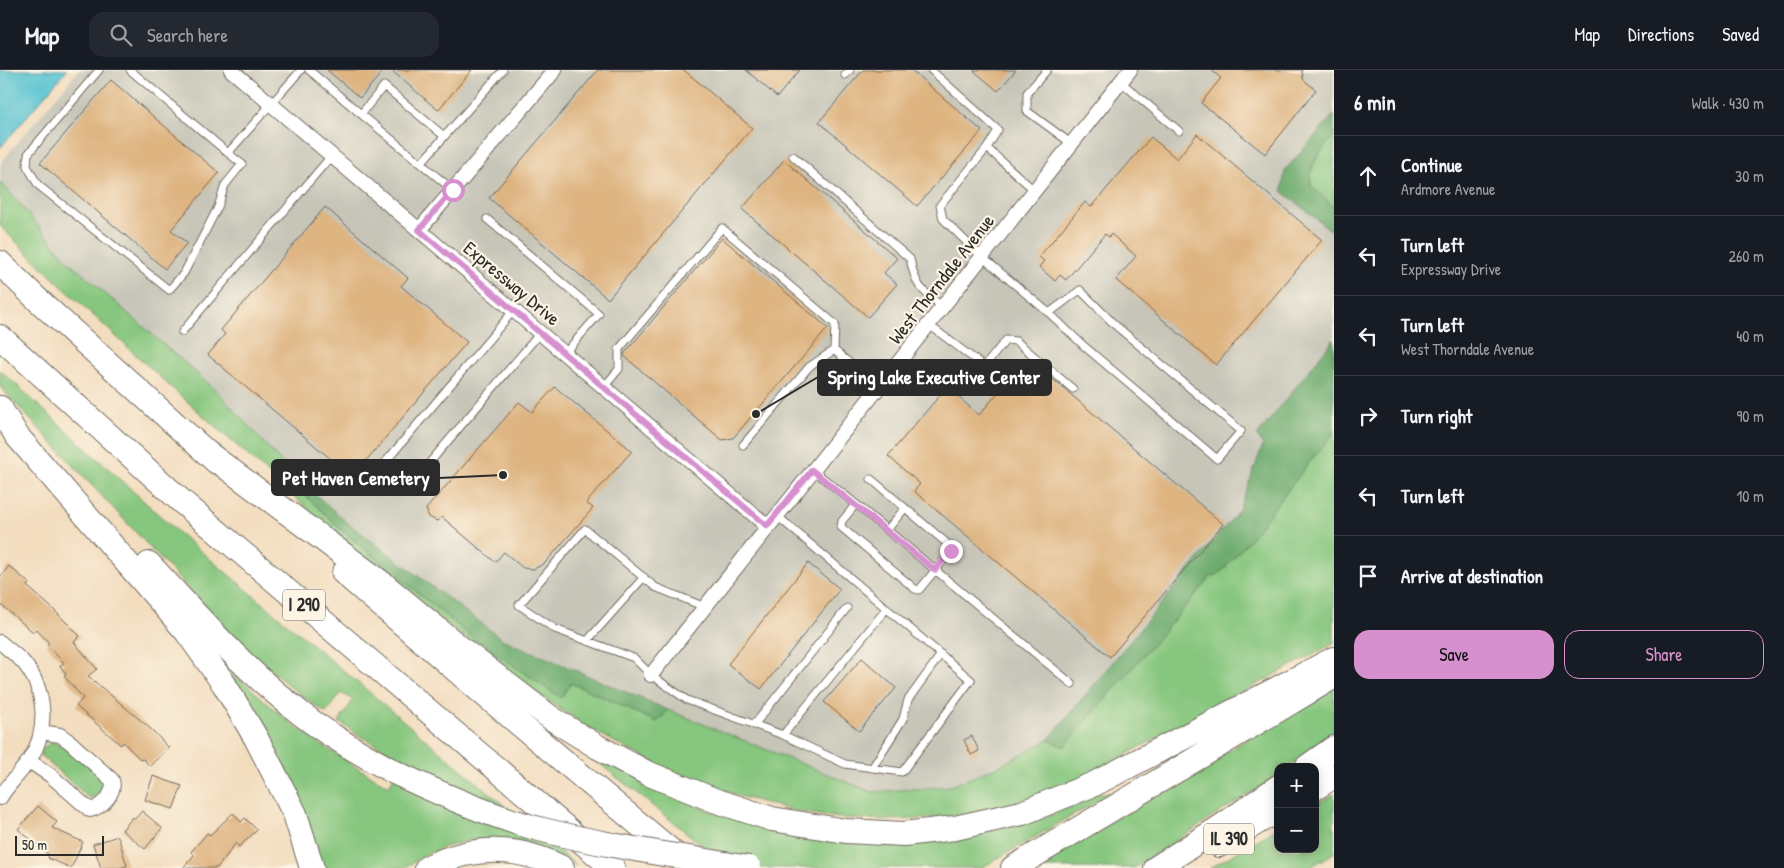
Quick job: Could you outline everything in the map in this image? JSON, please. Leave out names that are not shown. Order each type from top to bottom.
[{"type":"highway","name":"I 290","points":[[0,264],[284,522],[479,690],[691,868]]},
{"type":"highway","name":"I 290","points":[[0,337],[180,500],[613,868]]},
{"type":"highway","points":[[0,403],[244,664],[289,704],[326,732],[394,772],[444,796],[503,818],[542,830],[600,843],[749,868]]},
{"type":"highway","points":[[0,408],[17,436],[187,632],[238,706],[295,814],[312,868]]},
{"type":"highway","points":[[206,452],[383,584],[465,652],[551,718],[598,747],[647,773],[714,800],[772,819],[846,831],[904,834],[955,828],[1022,813],[1094,784],[1334,659]]},
{"type":"highway","points":[[1013,868],[1334,676]]},
{"type":"highway","points":[[1313,763],[1334,748]]},
{"type":"highway","points":[[1319,785],[1334,776]]},
{"type":"highway","points":[[281,788],[303,868]]},
{"type":"highway","points":[[1156,868],[1274,790]]},
{"type":"highway","name":"IL 390","points":[[1181,868],[1274,812]]},
{"type":"highway","points":[[428,868],[461,854],[486,850],[512,852],[534,857],[562,868]]},
{"type":"street","name":"Expressway Drive","points":[[231,70],[604,387],[772,520]]},
{"type":"street","points":[[419,230],[554,70]]},
{"type":"street","name":"West Thorndale Avenue","points":[[651,675],[1130,70]]},
{"type":"street","points":[[0,642],[20,659],[34,678],[42,703],[43,722],[37,746],[29,761],[0,798]]},
{"type":"street","points":[[29,761],[50,775],[90,810],[98,808],[111,793],[114,786],[112,780],[70,742],[60,736],[41,732]]},
{"type":"lane","points":[[99,70],[28,154],[27,166],[38,185],[168,290],[184,273],[218,207],[225,185],[242,164],[130,70]]},
{"type":"lane","points":[[228,153],[302,70]]},
{"type":"lane","points":[[309,70],[453,190]]},
{"type":"lane","points":[[421,163],[503,70]]},
{"type":"lane","points":[[930,70],[998,130],[987,148],[940,205],[943,219],[982,257],[1049,313],[1084,346],[1217,458],[1241,431],[1115,325],[1080,290],[1049,313]]},
{"type":"lane","points":[[1047,70],[1027,93],[1028,111],[1072,144]]},
{"type":"lane","points":[[1121,82],[1179,131]]},
{"type":"lane","points":[[361,114],[384,86],[444,136]]},
{"type":"lane","points":[[987,148],[1035,191]]},
{"type":"lane","points":[[182,332],[332,155]]},
{"type":"lane","points":[[793,156],[910,258],[915,281],[925,293],[943,307]]},
{"type":"lane","points":[[487,219],[599,314],[565,353]]},
{"type":"lane","points":[[604,387],[619,369],[619,349],[722,228],[835,324],[834,350]]},
{"type":"lane","points":[[377,472],[514,310]]},
{"type":"lane","points":[[929,325],[985,367]]},
{"type":"lane","points":[[414,481],[540,333]]},
{"type":"lane","points":[[965,390],[1006,340],[1016,341],[1073,389]]},
{"type":"lane","points":[[834,350],[879,388]]},
{"type":"lane","points":[[743,446],[809,368],[834,350]]},
{"type":"lane","points":[[812,470],[856,504],[1072,684]]},
{"type":"lane","points":[[856,504],[842,522],[842,527],[915,589],[919,590],[951,551],[950,546],[871,480]]},
{"type":"lane","points":[[887,530],[905,508]]},
{"type":"lane","points":[[705,607],[655,587],[585,529],[519,606],[555,629],[634,658],[651,675],[687,700],[783,735],[845,764],[902,772],[972,680],[887,608],[772,520]]},
{"type":"lane","points":[[587,640],[644,578]]},
{"type":"lane","points":[[754,725],[847,608]]},
{"type":"lane","points":[[783,735],[887,608]]},
{"type":"lane","points":[[872,768],[903,719],[908,700],[941,654]]},
{"type":"shaded area","points":[[79,70],[1334,70],[1334,115],[1285,170],[1282,191],[1334,233],[1334,339],[1257,436],[1263,445],[1239,510],[1048,740],[1001,765],[951,786],[872,792],[610,686],[502,639],[349,524],[291,473],[218,392],[68,261],[0,181],[0,165],[2,161]]},
{"type":"green space","points":[[1334,115],[1334,135],[1313,163],[1310,175],[1311,186],[1334,207],[1334,233],[1282,191],[1285,170]]},
{"type":"green space","points":[[1334,135],[1334,207],[1311,186],[1311,178],[1317,158]]},
{"type":"green space","points":[[0,181],[68,261],[218,392],[291,473],[293,484],[342,531],[474,639],[561,697],[571,683],[657,722],[668,710],[872,792],[951,786],[1001,765],[1048,740],[1064,747],[1211,577],[1220,573],[1251,538],[1334,433],[1334,643],[1088,775],[1044,793],[989,810],[939,818],[888,820],[840,818],[799,812],[739,796],[681,775],[631,751],[584,725],[538,694],[471,643],[344,541],[163,380],[0,226]]},
{"type":"green space","points":[[1334,339],[1334,433],[1251,538],[1220,573],[1211,577],[1064,747],[1048,740],[1239,510],[1263,445],[1257,436]]},
{"type":"green space","points":[[0,370],[180,534],[577,866],[529,844],[502,840],[473,840],[444,847],[421,857],[404,868],[321,868],[310,830],[288,774],[271,739],[230,672],[308,736],[389,786],[403,760],[339,722],[353,700],[341,693],[326,713],[275,674],[228,631],[0,387]]},
{"type":"green space","points":[[291,473],[349,524],[502,639],[668,710],[657,722],[571,683],[561,698],[474,639],[343,531],[293,484]]},
{"type":"green space","points":[[1334,687],[1334,736],[1295,763],[1274,763],[1274,778],[1134,868],[1032,868]]},
{"type":"green space","points":[[571,741],[699,807],[744,823],[820,840],[857,843],[971,836],[1048,816],[1099,793],[1112,793],[981,868],[731,868]]},
{"type":"green space","points":[[52,742],[68,749],[105,780],[106,790],[99,796],[89,798],[41,756],[43,748]]},
{"type":"green space","points":[[1334,794],[1334,853],[1309,868],[1210,868],[1274,830],[1274,853],[1319,853],[1319,803]]},
{"type":"water","points":[[0,70],[67,70],[0,148]]},
{"type":"building","points":[[327,70],[384,70],[360,98]]},
{"type":"building","points":[[391,70],[472,70],[438,110]]},
{"type":"building","points":[[598,70],[684,70],[752,128],[608,299],[489,198]]},
{"type":"building","points":[[746,70],[800,70],[777,97]]},
{"type":"building","points":[[863,70],[911,70],[982,131],[917,206],[819,122]]},
{"type":"building","points":[[973,70],[1016,70],[998,91]]},
{"type":"building","points":[[1211,70],[1302,70],[1303,79],[1316,90],[1265,154],[1201,103],[1221,78]]},
{"type":"building","points":[[111,80],[219,173],[171,230],[187,243],[165,269],[40,163]]},
{"type":"building","points":[[1197,134],[1322,240],[1216,365],[1116,280],[1136,256],[1111,234],[1109,237],[1105,234],[1066,280],[1060,275],[1055,281],[1039,267],[1044,261],[1039,257],[1085,202],[1091,207],[1151,137],[1177,159]]},
{"type":"building","points":[[784,160],[897,258],[884,273],[897,284],[868,317],[742,209]]},
{"type":"building","points":[[325,207],[408,278],[401,286],[467,342],[352,477],[208,355],[225,334],[221,330]]},
{"type":"building","points":[[722,238],[828,328],[733,438],[722,440],[624,356],[624,354]]},
{"type":"building","points":[[1028,358],[1223,524],[1110,657],[914,491],[920,484],[888,456],[947,387],[979,415]]},
{"type":"building","points":[[555,387],[632,451],[586,503],[593,508],[545,563],[534,569],[523,568],[504,552],[495,562],[442,517],[437,521],[429,517],[426,509],[519,402],[532,412]]},
{"type":"building","points":[[808,563],[840,589],[761,689],[728,664]]},
{"type":"building","points":[[9,566],[29,583],[27,586],[80,636],[74,642],[97,669],[88,676],[151,729],[169,748],[150,766],[123,742],[121,745],[76,706],[83,698],[64,676],[66,674],[60,666],[64,663],[47,645],[49,643],[36,629],[33,632],[0,604],[0,577]]},
{"type":"building","points":[[862,658],[896,688],[859,731],[824,702]]},
{"type":"building","points":[[972,736],[979,751],[971,755],[964,740]]},
{"type":"building","points":[[153,776],[182,786],[173,809],[145,800]]},
{"type":"building","points":[[38,806],[57,822],[52,828],[83,842],[71,868],[48,858],[49,855],[18,829]]},
{"type":"building","points":[[142,811],[162,828],[145,849],[122,830],[133,817],[135,819]]},
{"type":"building","points":[[233,813],[241,822],[245,818],[257,830],[239,847],[236,843],[217,868],[183,868],[194,855],[191,852],[207,833],[210,835]]},
{"type":"building","points":[[118,836],[127,866],[101,868],[93,844]]},
{"type":"place","name":"Spring Lake Executive Center","points":[[756,414]]},
{"type":"place","name":"Pet Haven Cemetery","points":[[503,475]]},
{"type":"route","points":[[453,190],[419,230],[767,526],[812,470],[935,570],[951,551]]}]
